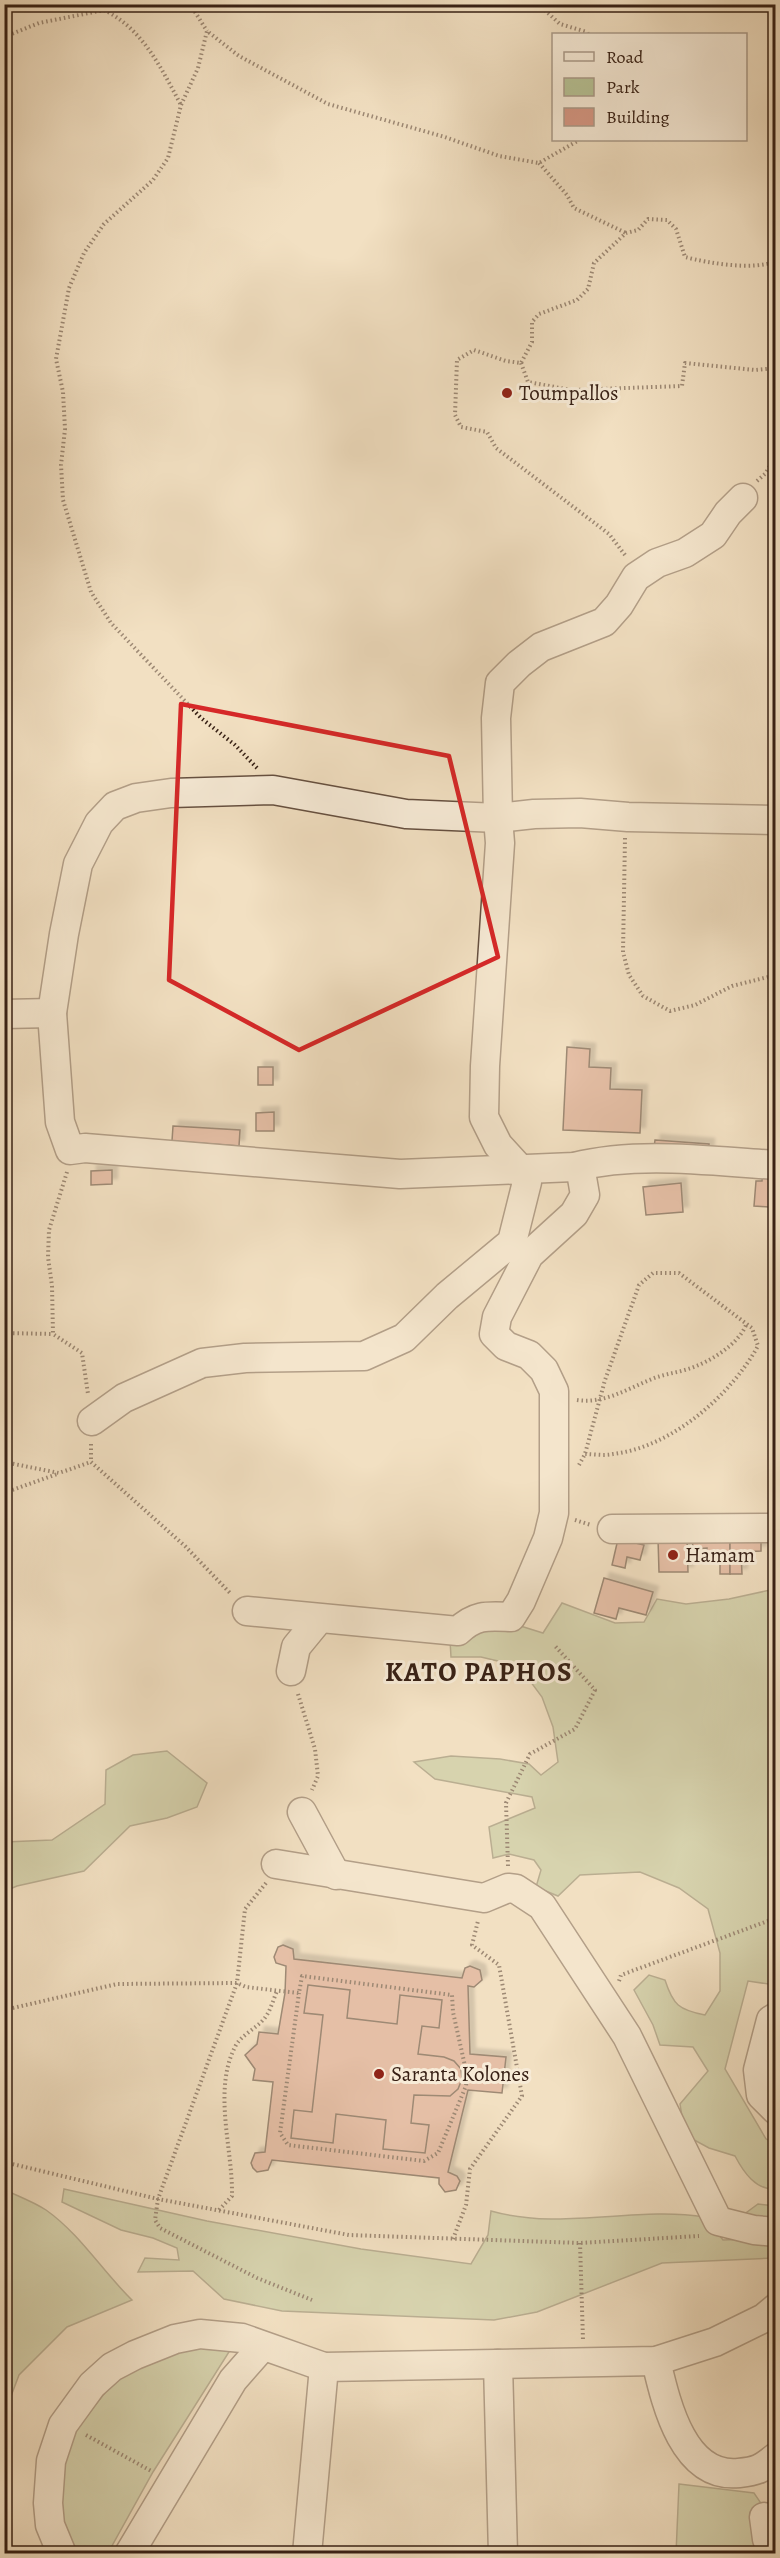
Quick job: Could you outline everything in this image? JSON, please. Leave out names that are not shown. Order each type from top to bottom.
[{"type":"street","points":[[92,1421],[124,1398],[202,1363],[245,1358],[364,1356],[404,1338],[447,1296],[512,1242],[527,1182],[519,1168],[498,1145],[484,1117],[485,1066],[500,843],[496,718],[500,683],[541,647],[604,622],[619,605],[636,577],[657,563],[685,552],[713,535],[728,513],[743,498]]},
{"type":"street","points":[[776,820],[628,817],[580,813],[534,814],[498,818],[406,814],[273,790],[171,793],[136,798],[115,807],[99,823],[78,864],[64,934],[52,1014],[60,1122],[70,1150],[85,1148],[400,1174],[667,1159],[776,1165]]},
{"type":"street","points":[[4,1014],[52,1014]]},
{"type":"street","points":[[247,1611],[458,1631],[469,1620],[486,1616],[512,1617],[548,1538],[554,1513],[554,1391],[544,1370],[529,1355],[506,1346],[495,1334],[497,1317],[529,1255],[574,1214],[585,1195],[581,1172],[584,1164]]},
{"type":"street","points":[[612,1529],[776,1528]]},
{"type":"street","points":[[291,1671],[297,1647],[319,1619]]},
{"type":"street","points":[[302,1812],[336,1875]]},
{"type":"street","points":[[276,1864],[336,1875],[496,1893],[516,1889],[542,1906],[627,2036],[718,2221],[754,2230],[776,2232]]},
{"type":"street","points":[[776,2017],[771,2020],[770,2049],[758,2070],[761,2096],[776,2110]]},
{"type":"street","points":[[62,2553],[50,2525],[48,2503],[51,2460],[63,2425],[92,2385],[111,2367],[175,2339],[200,2334],[242,2338],[262,2347],[324,2367],[656,2361],[715,2342],[764,2318],[776,2308]]},
{"type":"street","points":[[129,2553],[233,2380],[262,2347]]},
{"type":"street","points":[[656,2361],[681,2437],[696,2458],[713,2470],[732,2474],[759,2471],[776,2457]]},
{"type":"street","points":[[498,2364],[503,2553]]},
{"type":"street","points":[[307,2553],[324,2367]]},
{"type":"street","points":[[764,2517],[767,2539],[776,2547]]},
{"type":"path","points":[[104,10],[108,4]]},
{"type":"path","points":[[190,4],[207,31],[239,56],[328,104],[445,137],[499,156],[539,163],[567,195],[574,208],[626,233]]},
{"type":"path","points":[[538,4],[560,24],[588,33]]},
{"type":"path","points":[[4,37],[39,23],[104,10],[123,19],[134,31],[152,55],[181,105]]},
{"type":"path","points":[[207,31],[198,68],[181,105],[168,158],[153,180],[104,224],[84,253],[69,288],[56,358],[63,392],[65,429],[61,465],[63,500],[91,592],[111,623],[201,718],[235,745],[256,766],[273,790]]},
{"type":"path","points":[[539,163],[577,141]]},
{"type":"path","points":[[776,261],[767,265],[739,264],[698,261],[685,257],[680,238],[667,220],[648,219],[638,230],[626,233],[594,263],[588,289],[576,300],[539,314],[532,321],[532,342],[521,363],[528,382],[571,390],[682,386],[685,363],[755,370],[776,368]]},
{"type":"path","points":[[521,363],[506,361],[474,350],[457,360],[455,415],[460,427],[487,432],[496,448],[508,459],[609,534],[623,552],[636,577]]},
{"type":"path","points":[[743,498],[765,474],[776,456]]},
{"type":"path","points":[[765,474],[776,466]]},
{"type":"path","points":[[628,817],[624,852],[623,952],[629,975],[643,996],[670,1011],[695,1005],[732,986],[776,975]]},
{"type":"path","points":[[53,1334],[52,1286],[48,1257],[49,1230],[67,1177],[70,1150]]},
{"type":"path","points":[[575,1474],[585,1454],[599,1401],[639,1285],[653,1273],[679,1273],[752,1328],[758,1346],[746,1368],[692,1422],[643,1447],[612,1455],[585,1454]]},
{"type":"path","points":[[554,1391],[573,1399],[599,1401],[668,1373],[688,1369],[705,1361],[742,1335],[746,1325]]},
{"type":"path","points":[[4,1333],[53,1334],[82,1353],[92,1421],[91,1462],[186,1547],[247,1611]]},
{"type":"path","points":[[4,1462],[59,1473]]},
{"type":"path","points":[[4,1493],[91,1462]]},
{"type":"path","points":[[554,1513],[602,1529],[612,1529]]},
{"type":"path","points":[[453,2239],[466,2205],[470,2169],[522,2096],[499,1965],[472,1945],[496,1893],[506,1803],[530,1754],[575,1729],[595,1690],[555,1646]]},
{"type":"path","points":[[291,1671],[315,1749],[318,1776],[302,1812]]},
{"type":"path","points":[[276,1864],[263,1887],[245,1909],[237,1983],[158,2199],[155,2220],[160,2228],[257,2278],[312,2300]]},
{"type":"path","points":[[608,2006],[621,1975],[776,1918]]},
{"type":"path","points":[[302,1976],[452,1995],[453,2012],[467,2075],[466,2086],[438,2153],[424,2161],[288,2145],[279,2133],[299,1993],[302,1976]]},
{"type":"path","points":[[4,2010],[117,1984],[237,1983],[246,1987],[299,1993]]},
{"type":"path","points":[[218,2210],[232,2196],[225,2096],[230,2063],[237,2044],[265,2019],[277,1991]]},
{"type":"path","points":[[4,2162],[158,2199],[349,2235],[580,2243],[701,2236],[718,2221]]},
{"type":"path","points":[[580,2243],[584,2362]]},
{"type":"path","points":[[63,2425],[76,2429],[139,2466],[171,2481]]},
{"type":"highlighted area","points":[[181,704],[449,756],[498,957],[299,1050],[169,980]]},
{"type":"green space","points":[[775,1589],[775,1985],[748,1981],[725,2069],[766,2139],[775,2143],[775,2189],[768,2189],[751,2179],[735,2156],[709,2148],[685,2135],[680,2104],[708,2071],[693,2047],[660,2045],[653,2025],[634,1990],[649,1975],[665,1980],[678,2005],[689,2011],[705,2015],[720,1991],[720,1953],[708,1909],[679,1888],[640,1872],[580,1875],[558,1896],[536,1887],[541,1870],[534,1860],[509,1854],[493,1858],[489,1827],[535,1808],[532,1797],[435,1779],[414,1762],[451,1756],[500,1759],[529,1764],[541,1775],[558,1762],[553,1727],[542,1697],[519,1666],[481,1657],[451,1657],[450,1640],[511,1623],[543,1633],[562,1603],[615,1623],[644,1622],[657,1599],[686,1604],[729,1599]]},
{"type":"green space","points":[[167,1751],[207,1783],[197,1807],[167,1818],[130,1826],[84,1871],[17,1886],[5,1891],[5,1842],[52,1840],[105,1804],[106,1770],[133,1755]]},
{"type":"green space","points":[[64,2189],[207,2221],[361,2249],[471,2264],[488,2235],[491,2211],[518,2217],[544,2219],[652,2214],[705,2217],[723,2240],[748,2239],[743,2215],[758,2204],[775,2206],[775,2258],[662,2263],[537,2312],[494,2320],[282,2311],[224,2299],[193,2271],[138,2272],[145,2258],[179,2260],[177,2248],[153,2238],[121,2230],[62,2202]]},
{"type":"green space","points":[[5,2190],[41,2207],[70,2230],[132,2300],[67,2327],[19,2375],[5,2412]]},
{"type":"green space","points":[[199,2344],[234,2344],[153,2472],[108,2553],[71,2553],[59,2517],[59,2492],[66,2457],[76,2429],[116,2379],[164,2354]]},
{"type":"green space","points":[[679,2484],[754,2493],[775,2524],[763,2553],[676,2554]]},
{"type":"building","points":[[567,1047],[590,1049],[589,1067],[611,1068],[610,1089],[642,1090],[640,1133],[563,1130]]},
{"type":"building","points":[[258,1067],[273,1067],[273,1085],[258,1085]]},
{"type":"building","points":[[274,1112],[274,1131],[256,1131],[256,1113]]},
{"type":"building","points":[[173,1126],[240,1130],[239,1146],[172,1141]]},
{"type":"building","points":[[655,1140],[709,1144],[708,1160],[653,1156]]},
{"type":"building","points":[[112,1170],[112,1184],[91,1185],[91,1171]]},
{"type":"building","points":[[763,1171],[776,1173],[776,1187],[771,1187],[769,1207],[754,1206],[756,1181],[762,1181]]},
{"type":"building","points":[[681,1183],[683,1212],[646,1215],[643,1187]]},
{"type":"building","points":[[692,1536],[730,1536],[730,1574],[720,1574],[720,1562],[707,1563],[707,1548],[693,1549]]},
{"type":"building","points":[[730,1536],[761,1536],[761,1551],[741,1552],[742,1574],[730,1574]]},
{"type":"building","name":"Hamam","points":[[687,1538],[688,1572],[659,1572],[658,1539]]},
{"type":"building","points":[[618,1539],[644,1545],[640,1560],[627,1557],[625,1568],[612,1565]]},
{"type":"building","points":[[604,1578],[653,1592],[646,1615],[619,1608],[616,1619],[594,1613]]},
{"type":"building","name":"Saranta Kolones","points":[[283,1945],[293,1949],[294,1959],[462,1978],[465,1968],[470,1966],[480,1970],[482,1980],[474,1987],[468,1986],[470,2054],[506,2057],[502,2093],[468,2090],[448,2172],[457,2176],[460,2181],[456,2190],[445,2192],[439,2184],[439,2178],[272,2160],[268,2170],[257,2172],[253,2168],[251,2163],[255,2153],[265,2152],[273,2082],[253,2080],[255,2069],[245,2055],[257,2044],[259,2032],[278,2034],[285,1993],[286,1966],[276,1963],[274,1957],[278,1947]]},
{"type":"building","points":[[308,1985],[350,1990],[347,2018],[397,2024],[400,1995],[442,2000],[439,2028],[422,2026],[418,2054],[444,2057],[454,2061],[461,2069],[462,2079],[458,2089],[450,2096],[414,2095],[411,2123],[429,2125],[425,2153],[383,2149],[386,2120],[336,2114],[333,2143],[291,2138],[294,2110],[312,2112],[323,2015],[304,2013]]},
{"type":"place","name":"Toumpallos","points":[[507,393]]},
{"type":"place","name":"Hamam","points":[[673,1555]]},
{"type":"place","name":"Saranta Kolones","points":[[379,2074]]},
{"type":"district","name":"KATO PAPHOS","points":[[479,1672]]}]
